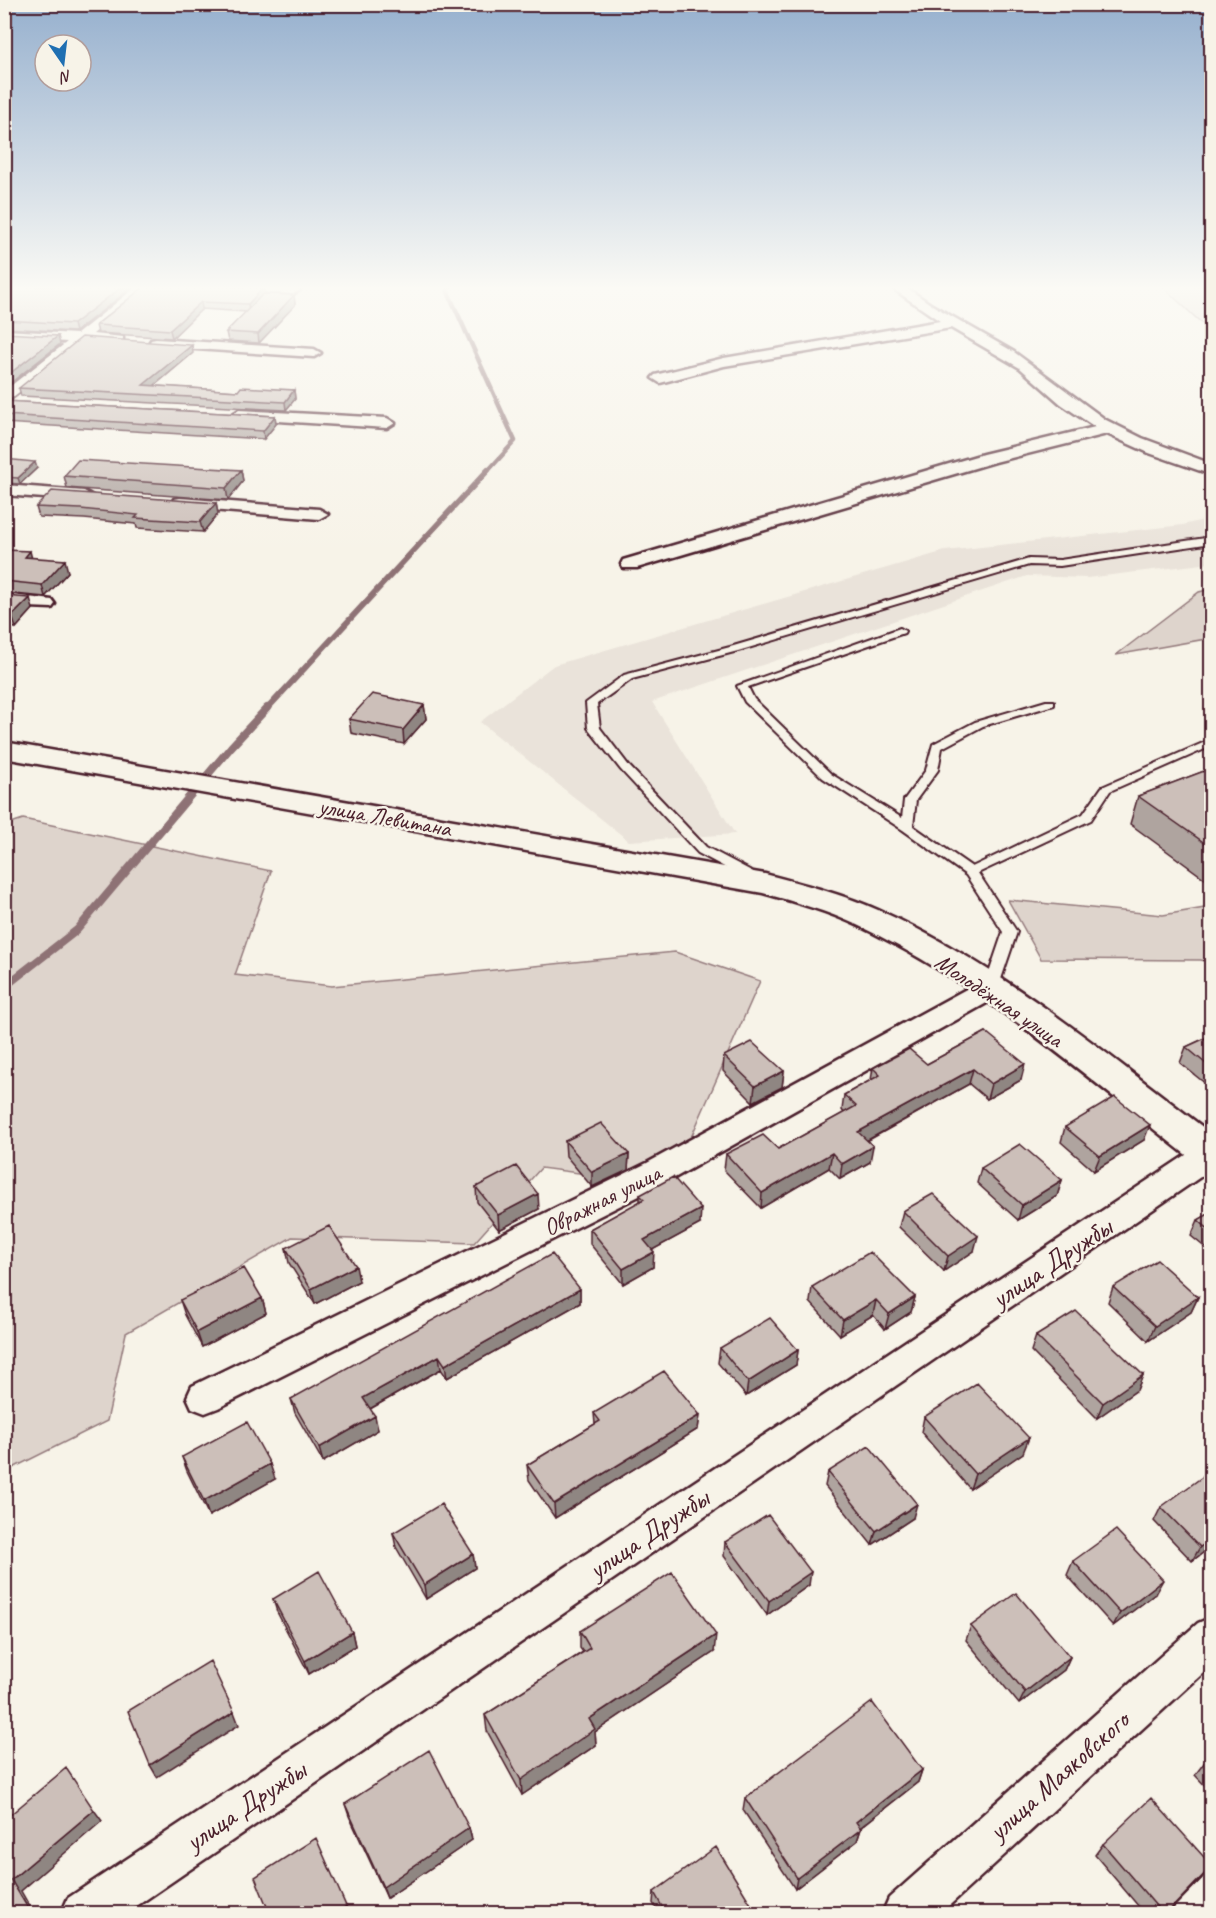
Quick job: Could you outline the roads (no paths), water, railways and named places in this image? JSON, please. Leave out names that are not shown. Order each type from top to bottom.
[{"type":"main road","name":"улица Левитана","points":[[4,750],[765,884]]},
{"type":"main road","name":"Молодёжная улица","points":[[765,884],[823,900],[880,923],[991,988],[1211,1154]]},
{"type":"street","points":[[4,400],[34,376]]},
{"type":"street","points":[[660,378],[670,376]]},
{"type":"street","points":[[1037,376],[1067,402],[1107,429],[1143,446],[1212,470]]},
{"type":"street","points":[[4,400],[28,403]]},
{"type":"street","points":[[220,414],[387,423]]},
{"type":"street","points":[[630,564],[989,458],[1107,429]]},
{"type":"street","points":[[4,490],[98,497]]},
{"type":"street","points":[[168,502],[319,514]]},
{"type":"street","points":[[4,600],[45,603]]},
{"type":"street","name":"Овражная улица","points":[[205,1397],[658,1172],[991,988]]},
{"type":"street","name":"улица Дружбы","points":[[84,1914],[1211,1154]]},
{"type":"street","name":"улица Маяковского","points":[[905,1914],[1212,1637]]},
{"type":"lane","points":[[765,884],[702,850],[625,768],[594,728],[591,703],[628,677],[734,649],[1029,562],[1060,563],[1212,540]]},
{"type":"lane","points":[[900,631],[742,686],[749,700],[827,776],[907,827],[971,872],[1010,932],[991,988]]},
{"type":"lane","points":[[907,827],[910,800],[932,770],[937,746],[979,724],[1050,703]]},
{"type":"lane","points":[[971,872],[1087,817],[1106,789],[1212,742]]},
{"type":"waterway","points":[[486,376],[515,441],[487,472]]},
{"type":"waterway","points":[[266,710],[488,470]]},
{"type":"waterway","points":[[4,987],[77,930],[231,747],[267,708]]}]
